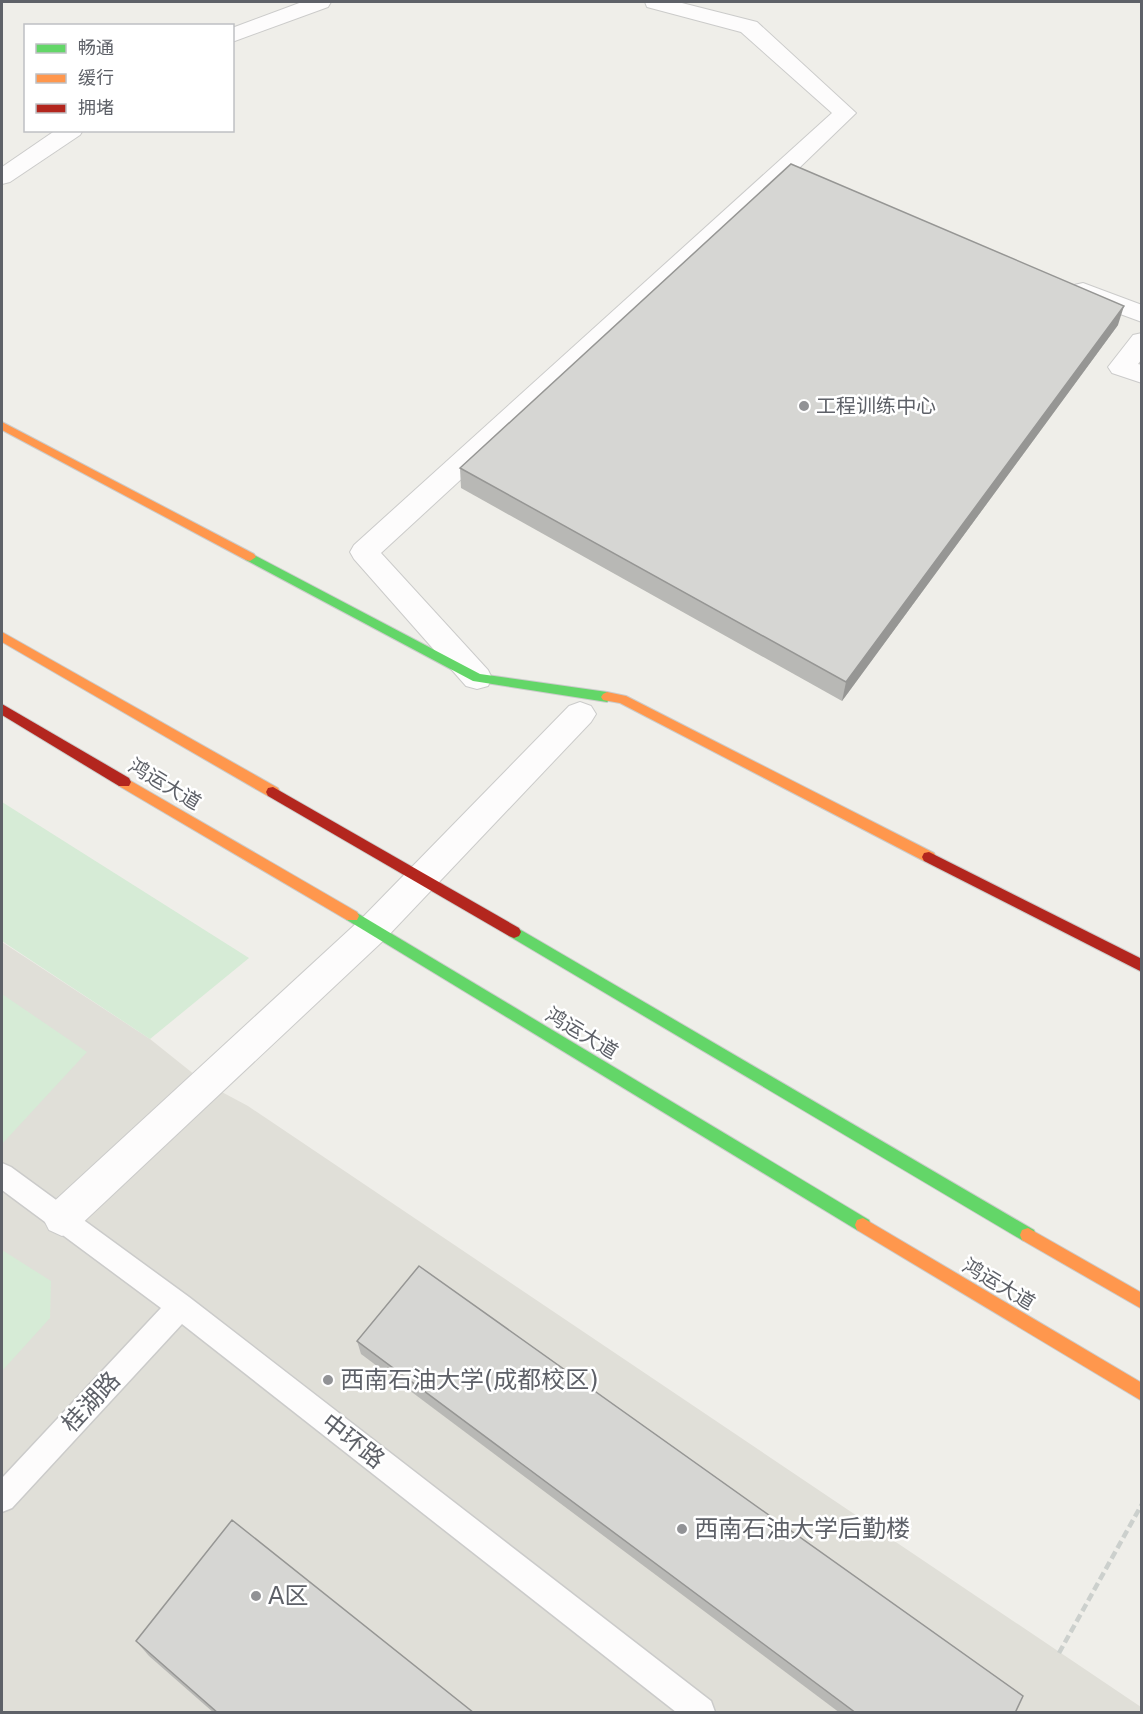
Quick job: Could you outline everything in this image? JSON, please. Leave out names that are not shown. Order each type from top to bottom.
[{"type":"main road","points":[[2,426],[477,678],[622,699],[1142,966]]},
{"type":"main road","points":[[2,637],[422,878],[1142,1302]]},
{"type":"main road","name":"鸿运大道","points":[[2,709],[1142,1393]]},
{"type":"street","points":[[234,35],[320,2]]},
{"type":"street","points":[[477,678],[364,552],[845,113],[749,27],[656,2]]},
{"type":"street","points":[[2,177],[69,132]]},
{"type":"street","points":[[781,172],[825,189]]},
{"type":"street","points":[[1065,284],[1142,314]]},
{"type":"street","points":[[1142,340],[1121,367],[1142,375]]},
{"type":"street","points":[[62,1218],[205,1083],[373,930],[580,714]]},
{"type":"lane","name":"中环路","points":[[2,1176],[180,1306],[700,1713]]},
{"type":"lane","name":"桂湖路","points":[[2,1498],[180,1306]]},
{"type":"path","points":[[1059,1653],[1142,1504]]},
{"type":"shaded area","name":"西南石油大学(成都校区)","points":[[2,942],[150,1039],[205,1083],[248,1106],[1141,1707],[1141,1712],[2,1712]]},
{"type":"green space","points":[[2,802],[249,958],[150,1039],[2,941]]},
{"type":"green space","points":[[2,994],[87,1052],[2,1144]]},
{"type":"green space","points":[[2,1250],[51,1281],[50,1318],[2,1371]]},
{"type":"building","name":"工程训练中心","points":[[791,164],[1124,306],[846,682],[460,468]]},
{"type":"building","name":"西南石油大学后勤楼","points":[[419,1266],[1023,1696],[1015,1713],[856,1713],[357,1341]]},
{"type":"building","name":"A区","points":[[232,1520],[474,1713],[218,1713],[136,1641]]},
{"type":"traffic: fast","points":[[250,557],[477,678],[607,697]]},
{"type":"traffic: fast","points":[[352,916],[863,1225]]},
{"type":"traffic: fast","points":[[514,932],[1028,1235]]},
{"type":"traffic: slow","points":[[2,426],[250,557]]},
{"type":"traffic: slow","points":[[2,637],[273,792]]},
{"type":"traffic: slow","points":[[607,697],[622,699],[929,857]]},
{"type":"traffic: slow","points":[[124,782],[352,916]]},
{"type":"traffic: slow","points":[[863,1225],[1142,1393]]},
{"type":"traffic: slow","points":[[1028,1235],[1142,1302]]},
{"type":"traffic: jam","points":[[2,709],[124,782]]},
{"type":"traffic: jam","points":[[273,792],[514,932]]},
{"type":"traffic: jam","points":[[929,857],[1142,966]]},
{"type":"place","name":"工程训练中心","points":[[804,406]]},
{"type":"place","name":"西南石油大学(成都校区)","points":[[328,1380]]},
{"type":"place","name":"西南石油大学后勤楼","points":[[682,1529]]},
{"type":"place","name":"A区","points":[[256,1596]]}]
